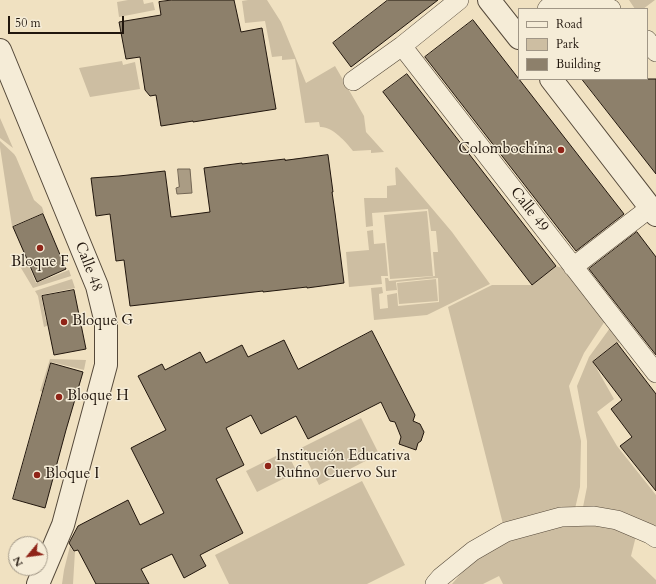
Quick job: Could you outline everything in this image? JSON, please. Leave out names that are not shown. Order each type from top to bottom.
[{"type":"street","points":[[353,81],[402,46],[459,0]]},
{"type":"street","points":[[489,0],[518,34]]},
{"type":"street","points":[[604,0],[610,8]]},
{"type":"street","points":[[548,8],[563,2],[604,8]]},
{"type":"street","points":[[648,41],[656,52]]},
{"type":"street","name":"Calle 49","points":[[402,46],[656,373]]},
{"type":"street","name":"Calle 48","points":[[0,50],[97,286],[106,323],[106,365],[63,525],[38,583]]},
{"type":"street","points":[[551,80],[653,212],[573,267]]},
{"type":"street","points":[[435,584],[441,577],[473,551],[506,532],[561,517],[594,516],[617,520],[656,538]]},
{"type":"green space","points":[[143,0],[144,4],[153,2],[155,10],[119,17],[117,2]]},
{"type":"green space","points":[[267,0],[281,22],[306,83],[335,66],[364,116],[366,132],[384,152],[371,153],[371,150],[353,151],[343,139],[334,132],[325,127],[320,127],[319,122],[305,123],[295,59],[282,60],[282,56],[272,57],[265,21],[245,23],[242,1]]},
{"type":"green space","points":[[629,0],[655,0],[644,8],[634,8]]},
{"type":"green space","points":[[122,61],[123,65],[135,62],[140,89],[90,97],[79,68]]},
{"type":"green space","points":[[0,118],[13,148],[0,138]]},
{"type":"green space","points":[[0,141],[16,157],[34,200],[42,207],[44,213],[12,226],[0,147]]},
{"type":"green space","points":[[397,167],[452,232],[490,284],[427,315],[374,320],[371,288],[382,287],[383,293],[379,294],[380,309],[388,308],[387,295],[397,293],[398,306],[439,302],[438,278],[396,282],[397,290],[386,291],[385,278],[388,278],[389,281],[435,276],[433,252],[438,252],[436,231],[431,231],[428,209],[372,213],[373,226],[366,227],[364,198],[387,198],[387,186],[396,185],[395,168]]},
{"type":"green space","points":[[427,211],[433,276],[390,279],[384,215]]},
{"type":"green space","points":[[373,230],[374,244],[385,243],[388,276],[381,276],[382,284],[349,287],[346,252],[369,250],[367,231]]},
{"type":"green space","points":[[26,259],[36,283],[69,270],[71,276],[33,288],[18,263]]},
{"type":"green space","points":[[556,266],[562,268],[605,321],[584,353],[569,386],[581,441],[580,487],[574,513],[504,528],[448,307],[492,285],[532,285]]},
{"type":"green space","points":[[72,279],[75,288],[41,295],[46,321],[48,321],[49,325],[44,327],[38,296],[35,291]]},
{"type":"green space","points":[[436,279],[438,301],[399,304],[397,283]]},
{"type":"green space","points":[[610,328],[620,342],[593,362],[614,399],[597,412],[617,446],[656,495],[656,532],[582,512],[587,487],[587,441],[577,386],[589,357]]},
{"type":"green space","points":[[50,359],[86,360],[84,370],[51,362],[43,388],[50,390],[49,394],[40,391]]},
{"type":"green space","points":[[361,418],[379,454],[319,485],[301,448]]},
{"type":"green space","points":[[286,451],[297,472],[257,492],[246,471]]},
{"type":"green space","points":[[362,481],[405,565],[367,584],[229,584],[215,555]]},
{"type":"green space","points":[[594,520],[636,536],[631,556],[656,580],[656,584],[503,584],[499,576],[483,584],[452,584],[476,556],[508,537]]},
{"type":"green space","points":[[70,546],[73,551],[75,551],[73,584],[62,584],[64,570]]},
{"type":"shaded area","points":[[178,169],[190,169],[192,193],[177,194],[176,188],[179,187]]},
{"type":"building","points":[[172,0],[234,0],[241,32],[262,28],[276,109],[161,126],[156,95],[150,96],[145,90],[140,57],[126,59],[119,22],[161,15],[159,2]]},
{"type":"building","points":[[388,0],[438,0],[351,67],[333,43]]},
{"type":"building","points":[[473,20],[518,78],[518,80],[520,80],[624,214],[576,251],[425,57]]},
{"type":"building","points":[[407,74],[556,266],[532,285],[383,92]]},
{"type":"building","points":[[656,79],[656,174],[583,80]]},
{"type":"building","points":[[328,155],[344,283],[130,306],[124,260],[116,261],[110,214],[96,216],[91,178],[165,171],[171,217],[210,212],[204,168]]},
{"type":"building","name":"Bloque F","points":[[43,214],[66,269],[37,282],[13,227]]},
{"type":"building","points":[[637,232],[656,257],[656,355],[589,269]]},
{"type":"building","name":"Bloque G","points":[[74,290],[86,349],[54,355],[42,296]]},
{"type":"building","points":[[372,331],[415,415],[413,421],[420,424],[424,432],[416,450],[399,444],[401,437],[395,422],[390,421],[381,402],[308,439],[296,416],[261,434],[251,415],[226,428],[244,465],[216,479],[243,533],[200,555],[206,566],[184,578],[172,554],[141,569],[149,584],[96,584],[78,550],[74,551],[69,543],[78,526],[128,500],[140,525],[164,513],[131,448],[166,430],[138,376],[162,364],[165,370],[200,352],[206,363],[242,345],[248,357],[284,340],[298,369]]},
{"type":"building","points":[[617,343],[656,394],[656,491],[620,446],[632,437],[611,409],[622,400],[593,362]]},
{"type":"building","points":[[51,363],[83,372],[45,508],[13,499]]},
{"type":"place","name":"Colombochina","points":[[561,150]]},
{"type":"place","name":"Bloque F","points":[[40,248]]},
{"type":"place","name":"Bloque G","points":[[64,322]]},
{"type":"place","name":"Bloque H","points":[[59,397]]},
{"type":"place","name":"Institución Educativa Rufino Cuervo Sur","points":[[268,466]]},
{"type":"place","name":"Bloque I","points":[[37,475]]}]
